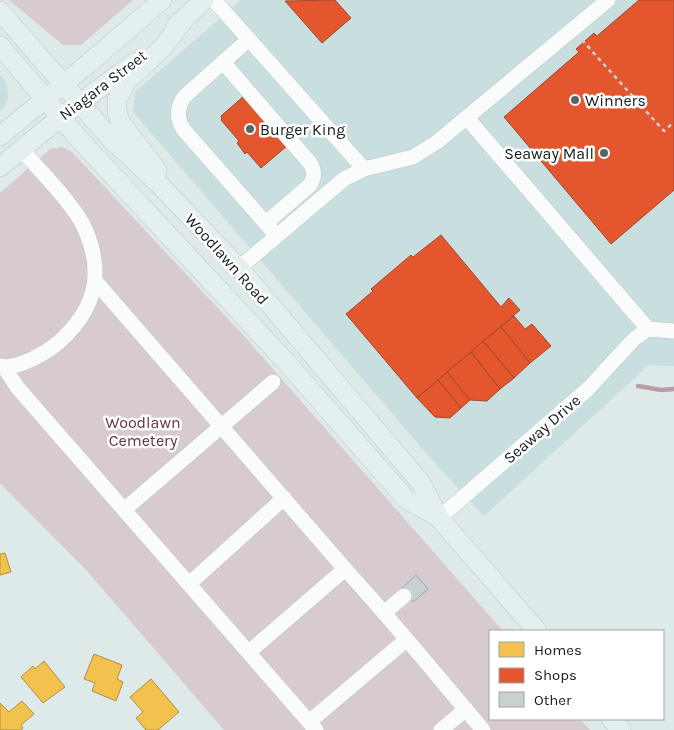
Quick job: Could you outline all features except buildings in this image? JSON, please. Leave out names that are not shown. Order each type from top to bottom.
[{"type":"main road","name":"Niagara Street","points":[[0,136],[162,0]]},
{"type":"main road","name":"Niagara Street","points":[[0,168],[21,148],[79,102],[127,69],[204,0]]},
{"type":"main road","name":"Woodlawn Road","points":[[0,12],[110,138],[158,184],[238,268],[420,483],[440,518],[536,630]]},
{"type":"main road","points":[[185,18],[164,46],[126,82],[117,100],[117,111],[120,122],[126,131],[200,230]]},
{"type":"main road","name":"Woodlawn Road","points":[[0,46],[80,140],[287,363],[406,498],[440,518]]},
{"type":"street","points":[[214,0],[364,169]]},
{"type":"street","points":[[238,268],[337,184],[351,175],[364,169],[412,157],[437,142],[608,0]]},
{"type":"street","points":[[249,39],[183,98],[178,109],[179,120],[183,129],[276,235]]},
{"type":"street","points":[[223,62],[310,163],[313,170],[313,178],[310,185],[266,223]]},
{"type":"street","points":[[467,118],[644,331],[674,330]]},
{"type":"street","points":[[21,148],[73,210],[85,228],[91,246],[96,282],[86,309],[62,339],[32,359],[2,366],[18,387],[313,726],[406,640]]},
{"type":"street","points":[[96,282],[345,569],[385,612],[406,640],[483,730]]},
{"type":"street","name":"Seaway Drive","points":[[440,518],[588,389],[634,339],[644,331]]},
{"type":"street","points":[[124,510],[273,382]]},
{"type":"street","points":[[189,584],[284,498]]},
{"type":"street","points":[[249,652],[345,569]]},
{"type":"street","points":[[385,612],[404,596]]},
{"type":"street","points":[[441,730],[466,709]]},
{"type":"path","points":[[573,29],[664,131],[674,122]]},
{"type":"shaded area","points":[[241,0],[674,0],[674,366],[649,365],[484,516],[440,469],[133,112],[135,92]]},
{"type":"shaded area","points":[[0,75],[6,82],[8,97],[5,106],[0,111]]},
{"type":"green space","points":[[9,0],[133,0],[81,45],[63,45]]},
{"type":"green space","name":"Woodlawn Cemetery","points":[[62,147],[72,152],[243,335],[502,630],[489,630],[489,720],[581,720],[590,730],[224,730],[87,571],[0,483],[0,193],[50,149]]},
{"type":"waterway","points":[[638,386],[661,390],[674,389]]},
{"type":"place","name":"Winners","points":[[575,100]]},
{"type":"place","name":"Burger King","points":[[250,129]]},
{"type":"place","name":"Seaway Mall","points":[[604,153]]}]
